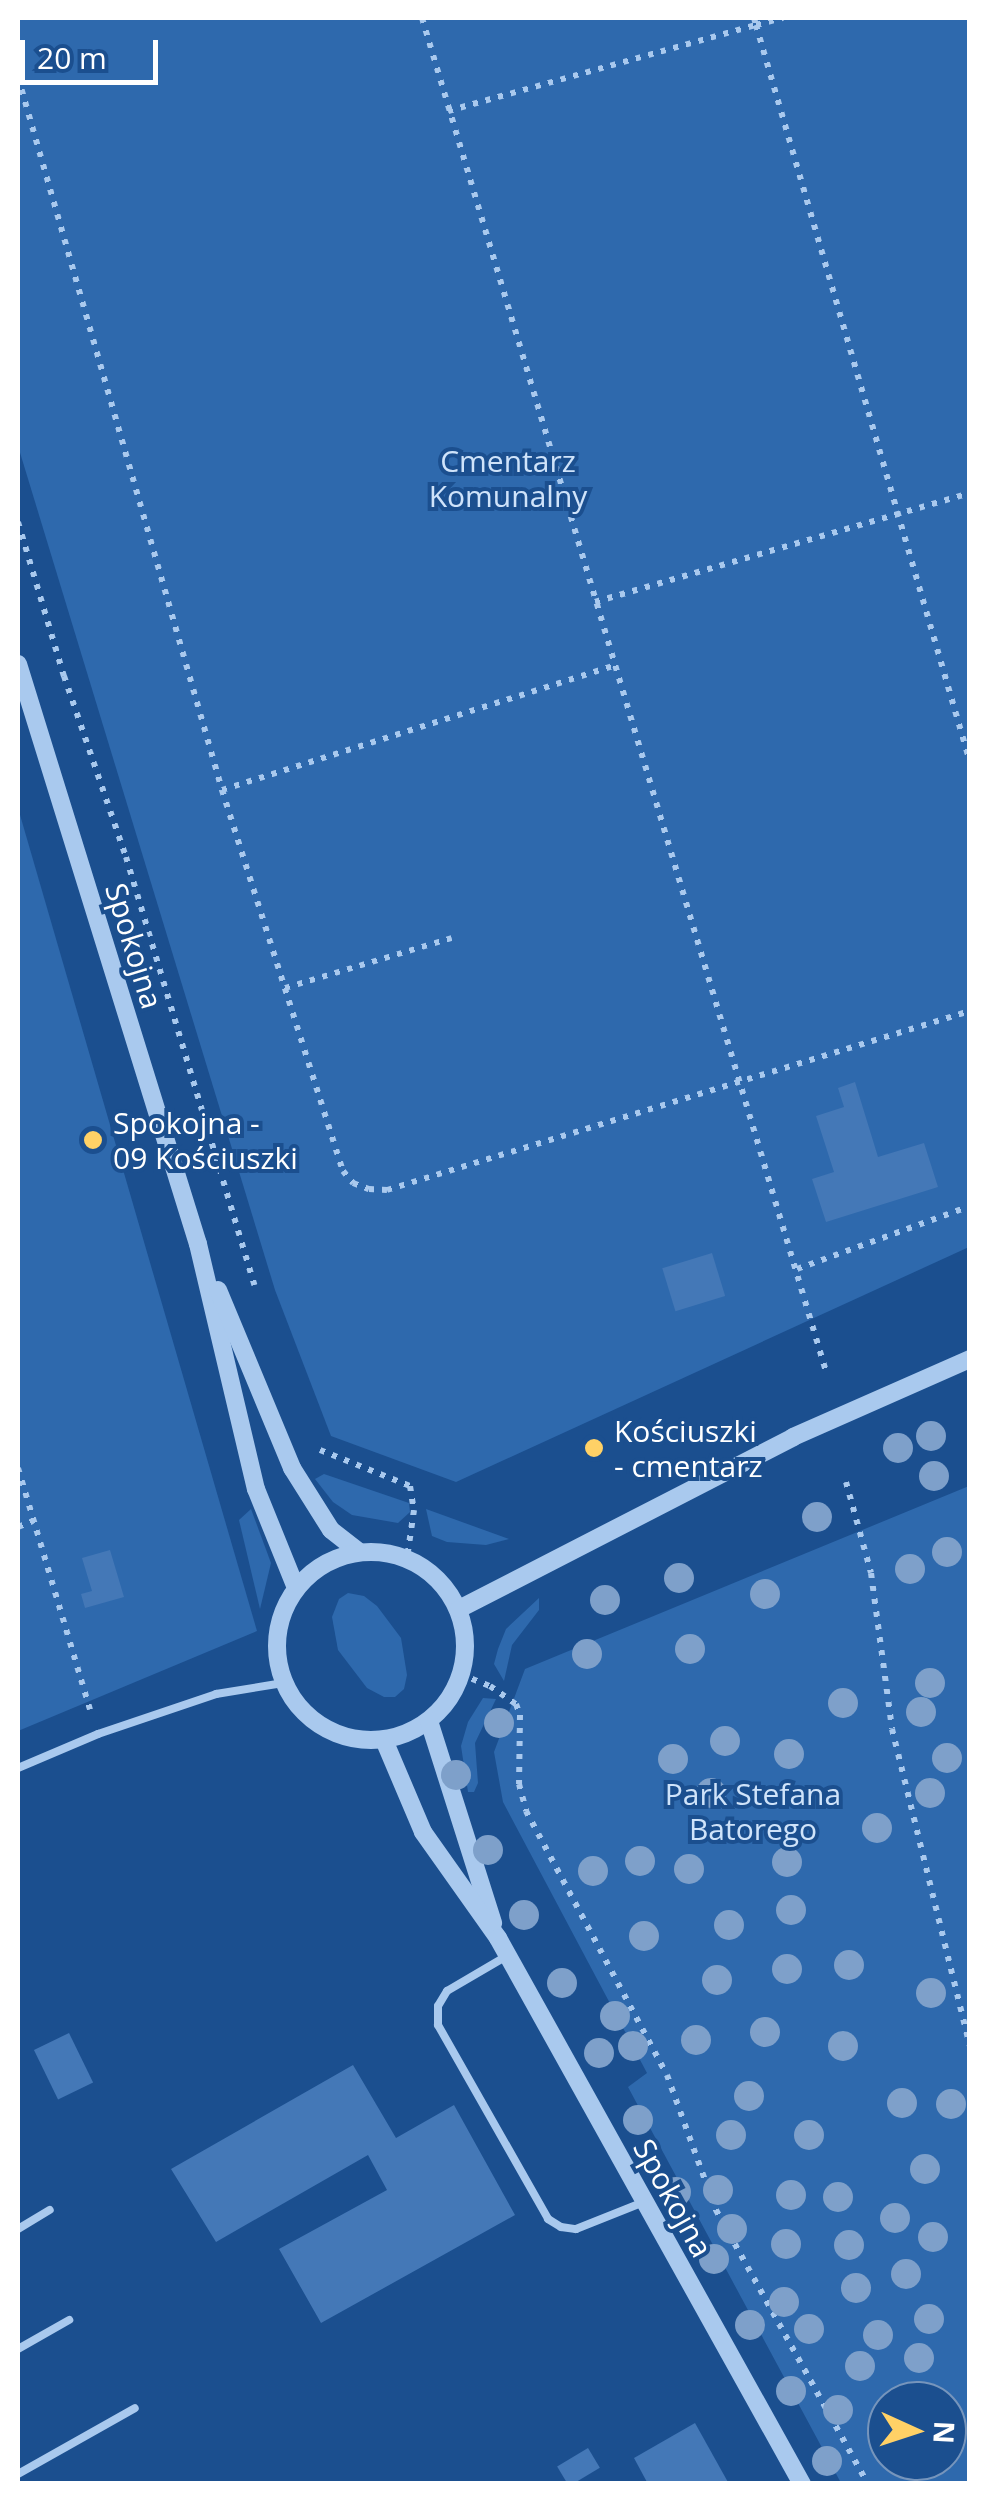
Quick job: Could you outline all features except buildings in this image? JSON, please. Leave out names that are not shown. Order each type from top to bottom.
[{"type":"street","name":"Spokojna","points":[[18,664],[198,1244],[256,1489],[296,1588]]},
{"type":"street","name":"Spokojna","points":[[198,1244],[292,1468],[331,1530],[358,1552]]},
{"type":"street","points":[[458,1609],[794,1437],[970,1359]]},
{"type":"street","points":[[358,1552],[407,1558],[429,1570],[458,1609],[465,1633],[460,1674],[447,1703],[429,1721],[384,1740],[348,1737],[314,1722],[284,1682],[277,1634],[296,1588],[313,1570],[358,1552]]},
{"type":"street","name":"Spokojna","points":[[429,1721],[462,1814],[498,1938]]},
{"type":"street","name":"Spokojna","points":[[384,1740],[423,1832],[498,1938],[802,2484]]},
{"type":"lane","points":[[18,1768],[98,1734],[216,1694],[284,1682]]},
{"type":"lane","points":[[508,1956],[447,1991],[438,2006],[438,2025],[548,2219],[561,2227],[576,2229],[644,2202]]},
{"type":"lane","points":[[18,2229],[50,2210]]},
{"type":"lane","points":[[18,2349],[69,2320]]},
{"type":"lane","points":[[18,2474],[135,2408]]},
{"type":"path","points":[[422,18],[827,1375]]},
{"type":"path","points":[[448,111],[755,21],[783,18]]},
{"type":"path","points":[[755,21],[970,762]]},
{"type":"path","points":[[18,76],[222,790],[343,1172],[353,1183],[387,1190],[970,1011]]},
{"type":"path","points":[[595,602],[970,493]]},
{"type":"path","points":[[18,522],[64,676],[126,858],[258,1297]]},
{"type":"path","points":[[222,790],[615,665]]},
{"type":"path","points":[[285,988],[452,938]]},
{"type":"path","points":[[797,1269],[970,1206]]},
{"type":"path","points":[[314,1435],[321,1452],[410,1486],[414,1510],[407,1558]]},
{"type":"path","points":[[18,1468],[98,1734]]},
{"type":"path","points":[[846,1482],[871,1573],[892,1728],[970,2046]]},
{"type":"path","points":[[18,1528],[33,1521]]},
{"type":"path","points":[[460,1674],[490,1686],[516,1704],[520,1714],[519,1784],[526,1812],[667,2074],[716,2210],[868,2484]]},
{"type":"green space","name":"Cmentarz Komunalny","points":[[18,18],[969,18],[969,1247],[456,1482],[331,1436],[275,1290],[18,446]]},
{"type":"green space","points":[[18,808],[257,1631],[18,1731]]},
{"type":"green space","points":[[324,1474],[409,1503],[410,1512],[398,1523],[352,1515],[333,1502],[315,1479]]},
{"type":"green space","name":"Park Stefana Batorego","points":[[969,1486],[969,2483],[841,2483],[628,2087],[647,2073],[503,1802],[494,1752],[525,1669]]},
{"type":"green space","points":[[251,1509],[271,1563],[260,1609],[239,1520]]},
{"type":"green space","points":[[426,1509],[509,1539],[486,1545],[447,1542],[432,1536]]},
{"type":"green space","points":[[348,1593],[364,1596],[377,1606],[401,1638],[407,1675],[404,1689],[395,1697],[384,1697],[367,1688],[338,1650],[332,1617],[339,1599]]},
{"type":"green space","points":[[539,1598],[539,1610],[512,1645],[504,1681],[494,1664],[506,1629]]},
{"type":"green space","points":[[483,1698],[496,1699],[475,1743],[478,1783],[474,1792],[468,1792],[461,1746],[468,1722]]},
{"type":"place","name":"Spokojna - 09 Kościuszki","points":[[93,1140]]},
{"type":"place","name":"Kościuszki - cmentarz","points":[[594,1448]]}]
